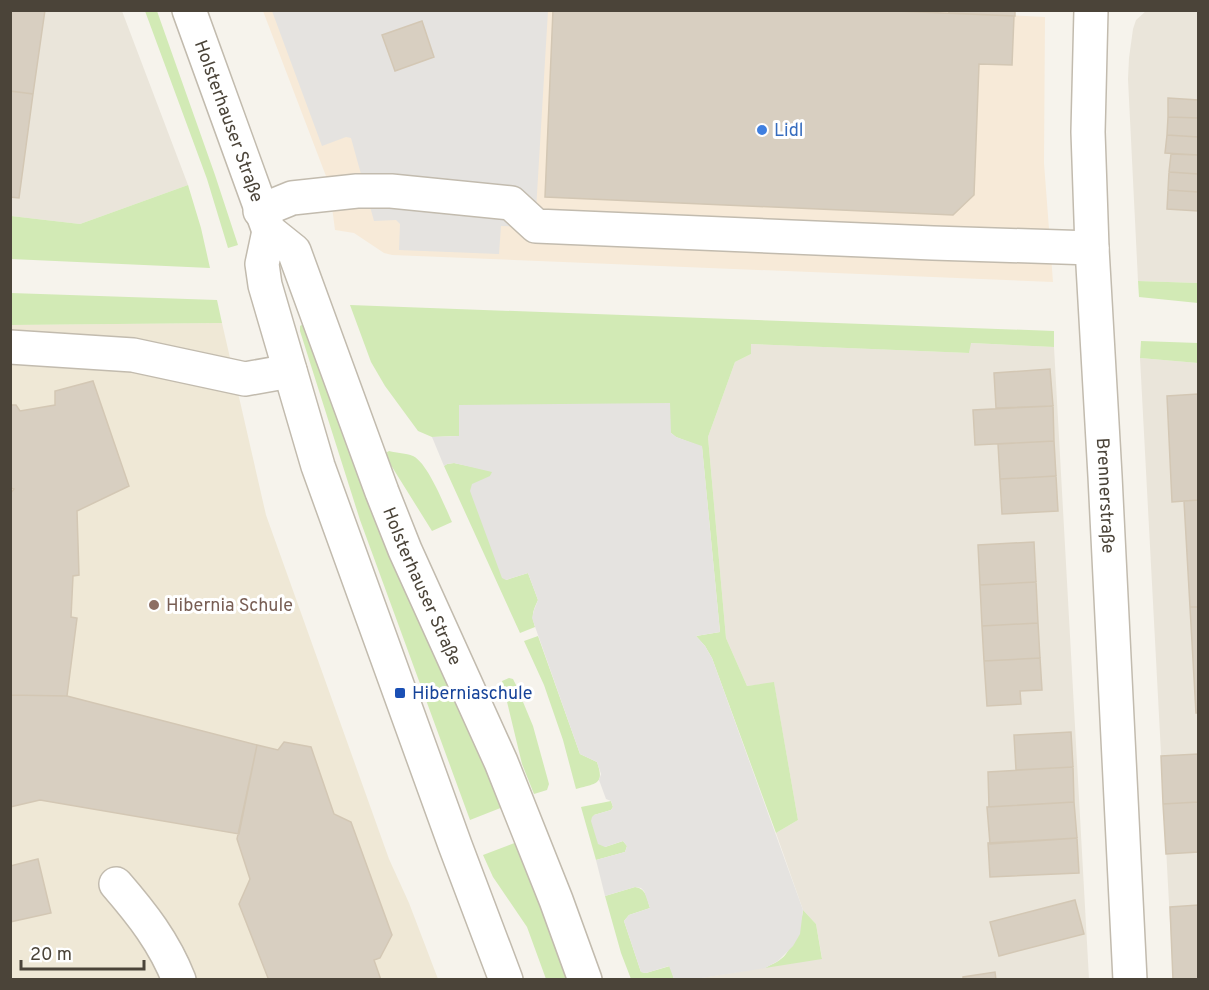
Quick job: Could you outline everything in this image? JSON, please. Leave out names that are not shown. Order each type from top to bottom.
[{"type":"street","name":"Holsterhauser Straße","points":[[189,10],[265,221],[294,251],[405,550],[501,762],[585,980]]},
{"type":"street","name":"Brennerstraße","points":[[1091,10],[1088,132],[1092,248],[1130,980]]},
{"type":"street","points":[[506,980],[318,466],[265,285],[262,264],[265,221],[292,198],[357,191],[391,191],[511,203],[536,226],[1092,248]]},
{"type":"street","points":[[10,347],[133,355],[245,379],[290,371]]},
{"type":"street","points":[[116,884],[157,935],[179,980]]},
{"type":"shaded area","points":[[912,10],[1045,17],[1044,163],[1053,282],[384,253],[354,233],[335,230],[329,184],[263,11]]},
{"type":"shaded area","points":[[11,11],[122,11],[188,185],[80,224],[11,216]]},
{"type":"shaded area","points":[[272,11],[548,11],[535,227],[501,226],[499,254],[399,250],[400,224],[396,220],[374,221],[351,138],[346,137],[322,146]]},
{"type":"shaded area","points":[[1146,11],[1198,11],[1198,283],[1138,281],[1128,79],[1133,29],[1136,20]]},
{"type":"shaded area","name":"Hibernia Schule","points":[[222,323],[266,515],[389,859],[409,903],[438,979],[11,979],[10,325]]},
{"type":"shaded area","points":[[970,343],[1054,347],[1089,979],[689,980],[822,958],[816,924],[803,910],[776,833],[798,820],[774,683],[747,686],[726,638],[708,437],[735,362],[751,354],[750,344],[969,353]]},
{"type":"shaded area","points":[[1140,358],[1198,363],[1198,979],[1173,979]]},
{"type":"shaded area","points":[[670,403],[671,433],[702,446],[720,632],[696,636],[712,658],[803,910],[800,934],[793,946],[778,961],[765,968],[689,980],[674,979],[669,966],[646,973],[641,972],[624,921],[629,915],[650,908],[641,888],[635,887],[605,896],[596,860],[625,852],[627,846],[623,841],[605,847],[598,844],[591,821],[592,817],[611,810],[613,807],[611,801],[606,799],[599,780],[601,774],[597,762],[580,754],[532,618],[538,600],[528,573],[506,580],[502,578],[470,491],[472,484],[490,476],[492,472],[454,463],[444,466],[432,437],[459,436],[459,405]]},
{"type":"green space","points":[[145,11],[157,11],[238,245],[228,248],[207,179]]},
{"type":"green space","points":[[188,185],[210,268],[11,259],[11,216],[80,224]]},
{"type":"green space","points":[[1138,281],[1198,283],[1198,303],[1139,297]]},
{"type":"green space","points":[[11,293],[217,300],[222,323],[11,325]]},
{"type":"green space","points":[[350,305],[1054,331],[1054,347],[971,343],[969,353],[751,344],[751,354],[735,362],[708,437],[726,638],[747,686],[774,682],[798,820],[776,833],[712,658],[696,636],[720,632],[702,447],[671,433],[459,406],[459,436],[432,437],[418,431],[385,386],[371,362]]},
{"type":"green space","points":[[308,324],[503,807],[470,820],[360,520],[300,331],[300,326]]},
{"type":"green space","points":[[1141,341],[1198,343],[1198,363],[1140,358]]},
{"type":"green space","points":[[389,451],[410,455],[419,460],[436,486],[452,522],[432,531],[384,454]]},
{"type":"green space","points":[[454,463],[492,471],[490,476],[506,580],[528,573],[538,600],[533,613],[535,627],[520,633],[444,466]]},
{"type":"green space","points":[[538,636],[580,754],[597,762],[600,775],[594,784],[576,789],[563,740],[544,685],[524,641]]},
{"type":"green space","points":[[513,679],[516,685],[533,726],[549,784],[547,790],[534,794],[522,764],[502,681]]},
{"type":"green space","points":[[611,801],[613,807],[611,810],[594,815],[605,847],[623,841],[627,846],[625,852],[596,860],[581,807]]},
{"type":"green space","points":[[517,842],[567,979],[546,979],[527,927],[493,877],[483,855]]},
{"type":"green space","points":[[635,887],[644,892],[650,908],[629,915],[624,921],[641,972],[646,973],[670,966],[674,979],[631,979],[605,896]]},
{"type":"green space","points":[[803,910],[816,924],[822,959],[765,968],[786,954],[797,933]]},
{"type":"building","points":[[10,10],[45,10],[33,94],[10,91]]},
{"type":"building","name":"Lidl","points":[[553,10],[872,10],[1014,16],[1012,65],[979,64],[974,195],[953,215],[545,197]]},
{"type":"building","points":[[949,10],[1015,10],[1015,16],[949,13]]},
{"type":"building","points":[[422,21],[434,57],[395,71],[382,35]]},
{"type":"building","points":[[10,91],[33,94],[19,198],[10,197]]},
{"type":"building","points":[[1168,98],[1198,100],[1198,118],[1168,117]]},
{"type":"building","points":[[1168,117],[1198,118],[1198,137],[1167,135]]},
{"type":"building","points":[[1167,135],[1198,137],[1198,155],[1165,153]]},
{"type":"building","points":[[1171,154],[1198,155],[1198,174],[1169,172]]},
{"type":"building","points":[[1169,172],[1198,174],[1198,192],[1168,190]]},
{"type":"building","points":[[1168,190],[1198,192],[1198,211],[1167,209]]},
{"type":"building","points":[[1050,369],[1053,406],[996,408],[994,373]]},
{"type":"building","points":[[93,381],[129,486],[77,511],[79,575],[73,576],[71,617],[77,618],[67,696],[10,695],[10,494],[14,489],[10,488],[10,405],[16,405],[20,411],[55,405],[55,391]]},
{"type":"building","points":[[1198,394],[1198,500],[1172,502],[1167,396]]},
{"type":"building","points":[[1053,406],[1054,441],[975,445],[973,410]]},
{"type":"building","points":[[1054,441],[1056,476],[1000,479],[998,444]]},
{"type":"building","points":[[1056,476],[1058,511],[1002,514],[1000,479]]},
{"type":"building","points":[[1198,500],[1198,607],[1190,607],[1184,501]]},
{"type":"building","points":[[1034,542],[1036,582],[980,585],[978,545]]},
{"type":"building","points":[[1036,582],[1038,623],[982,626],[980,585]]},
{"type":"building","points":[[1190,607],[1198,607],[1198,713],[1196,713]]},
{"type":"building","points":[[1038,623],[1040,658],[984,661],[982,626]]},
{"type":"building","points":[[1040,658],[1042,690],[1020,691],[1021,704],[987,706],[984,661]]},
{"type":"building","points":[[10,695],[67,696],[257,745],[239,834],[40,800],[10,807]]},
{"type":"building","points":[[1071,732],[1073,767],[1016,770],[1014,735]]},
{"type":"building","points":[[284,742],[311,747],[334,814],[351,822],[392,935],[380,958],[374,960],[381,980],[263,980],[268,978],[239,904],[250,879],[237,839],[257,745],[278,750]]},
{"type":"building","points":[[1198,754],[1198,802],[1163,804],[1161,756]]},
{"type":"building","points":[[1073,767],[1074,802],[989,807],[988,772]]},
{"type":"building","points":[[1074,802],[1077,838],[990,844],[987,807]]},
{"type":"building","points":[[1198,802],[1198,852],[1166,854],[1163,804]]},
{"type":"building","points":[[1077,838],[1079,873],[990,877],[988,843]]},
{"type":"building","points":[[38,859],[51,913],[10,922],[10,866]]},
{"type":"building","points":[[1075,900],[1084,934],[999,956],[990,922]]},
{"type":"building","points":[[1198,905],[1198,980],[1173,980],[1170,907]]},
{"type":"building","points":[[995,972],[996,980],[963,980],[963,977]]},
{"type":"place","name":"Lidl","points":[[762,130]]},
{"type":"place","name":"Hibernia Schule","points":[[154,605]]},
{"type":"place","name":"Hiberniaschule","points":[[400,693]]}]
